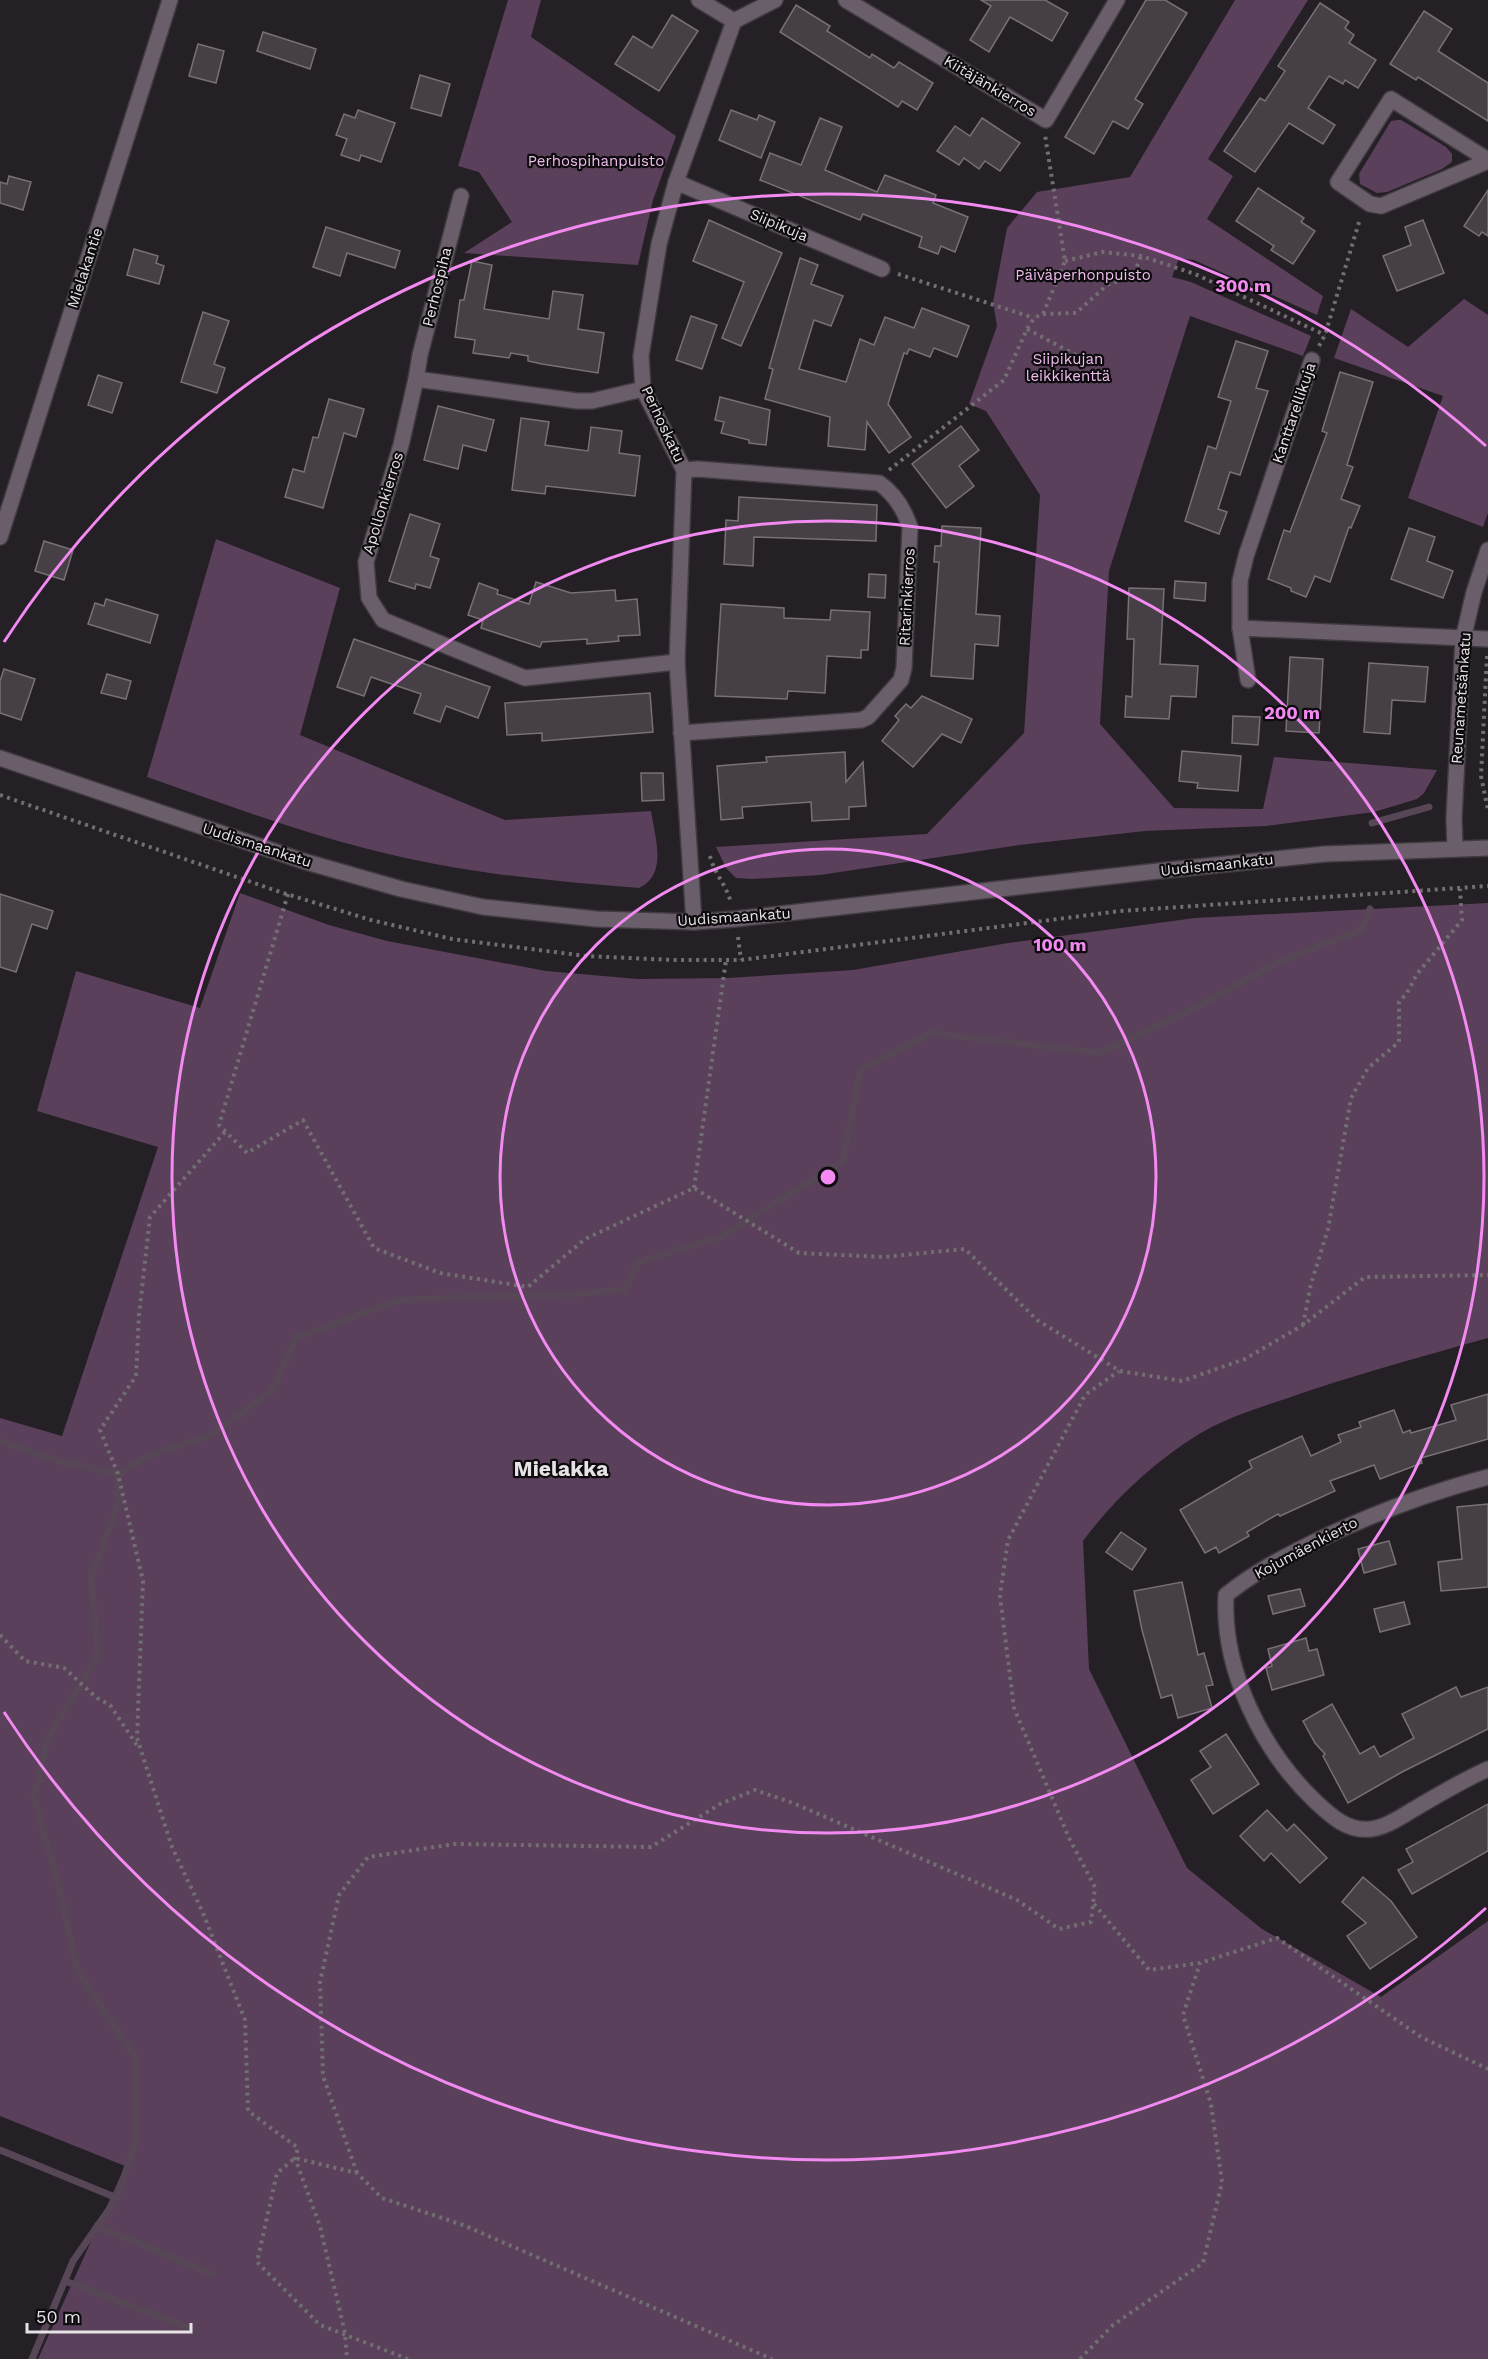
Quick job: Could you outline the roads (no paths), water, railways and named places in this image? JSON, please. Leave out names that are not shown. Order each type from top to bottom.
[{"type":"street","name":"Mielakantie","points":[[0,537],[170,0]]},
{"type":"street","points":[[699,0],[734,21],[775,0]]},
{"type":"street","name":"Kiitäjänkierros","points":[[846,0],[1046,120],[1117,0]]},
{"type":"street","name":"Perhoskatu","points":[[694,922],[677,662],[684,470],[643,389],[641,356],[658,244],[676,182],[734,21]]},
{"type":"street","points":[[1391,99],[1488,160],[1381,206],[1370,204],[1338,182],[1391,99]]},
{"type":"street","name":"Siipikuja","points":[[676,182],[882,269]]},
{"type":"street","name":"Perhospiha","points":[[416,379],[420,355],[461,196]]},
{"type":"street","name":"Kanttarellikuja","points":[[1248,680],[1240,628],[1240,581],[1246,556],[1312,360]]},
{"type":"street","points":[[416,379],[578,401],[592,401],[643,389]]},
{"type":"street","name":"Apollonkierros","points":[[416,379],[401,445],[366,562],[369,598],[382,620],[525,678],[677,662]]},
{"type":"street","name":"Ritarinkierros","points":[[681,734],[861,720],[868,717],[901,680],[904,668],[910,527],[906,515],[894,496],[879,483],[698,469],[684,470]]},
{"type":"street","name":"Reunametsänkatu","points":[[1455,849],[1454,818],[1463,639],[1474,592],[1488,550]]},
{"type":"street","points":[[1240,628],[1488,639]]},
{"type":"street","name":"Uudismaankatu","points":[[0,758],[303,861],[401,889],[495,908],[596,919],[694,922],[735,919],[1158,870],[1325,854],[1488,848]]},
{"type":"street","name":"Kojumäenkierto","points":[[1488,1477],[1407,1502],[1362,1519],[1266,1566],[1226,1595],[1225,1615],[1234,1663],[1243,1692],[1258,1724],[1280,1760],[1301,1787],[1344,1824],[1364,1829],[1388,1824],[1470,1776],[1488,1769]]},
{"type":"waterway","points":[[1372,823],[1429,807]]},
{"type":"waterway","points":[[0,1441],[56,1460],[118,1474],[148,1456],[211,1435],[273,1390],[296,1338],[399,1300],[624,1290],[638,1262],[721,1237],[843,1161],[860,1070],[931,1033],[1100,1053],[1195,1008],[1278,962],[1361,930],[1370,909]]},
{"type":"waterway","points":[[32,2359],[73,2261],[117,2198],[134,2147],[134,2055],[78,1973],[59,1887],[34,1798],[47,1740],[98,1655],[91,1577],[118,1505],[118,1474]]},
{"type":"waterway","points":[[0,2150],[117,2198]]},
{"type":"waterway","points":[[97,2226],[212,2274]]},
{"type":"waterway","points":[[65,2281],[192,2329]]},
{"type":"district","name":"Mielakka","points":[[561,1469]]},
{"type":"park label","name":"Perhospihanpuisto","points":[[596,161]]},
{"type":"park label","name":"Päiväperhonpuisto","points":[[1083,275]]},
{"type":"park label","name":"Siipikujan leikkikenttä","points":[[1068,368]]}]
